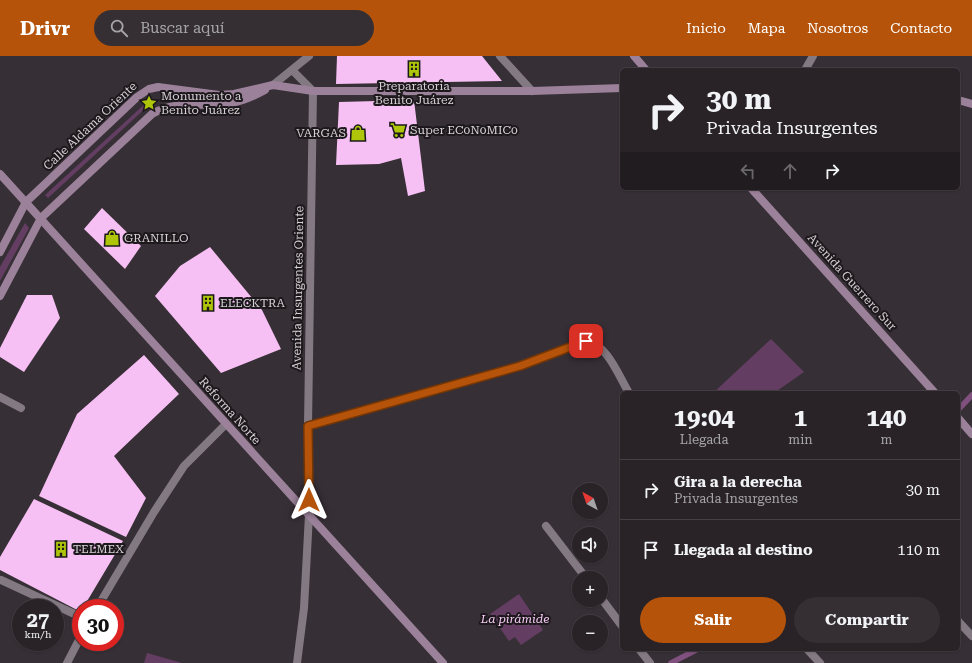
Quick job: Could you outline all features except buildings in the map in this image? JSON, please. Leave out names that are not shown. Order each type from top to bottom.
[{"type":"main road","points":[[634,56],[644,68]]},
{"type":"main road","points":[[273,85],[313,91],[532,92],[620,88]]},
{"type":"main road","name":"Calle Aldama Oriente","points":[[0,252],[26,202],[137,97],[149,89],[168,87],[218,95],[234,94],[273,85]]},
{"type":"main road","name":"Calle Aldama Oriente","points":[[0,296],[41,218],[152,114],[163,107],[230,104],[254,97],[273,85]]},
{"type":"main road","points":[[960,101],[972,104]]},
{"type":"main road","name":"Reforma Norte","points":[[0,174],[444,663]]},
{"type":"main road","name":"Avenida Guerrero Sur","points":[[754,190],[934,391]]},
{"type":"main road","points":[[960,420],[972,434]]},
{"type":"street","name":"Calle Aldama Oriente","points":[[273,85],[293,71],[309,56]]},
{"type":"street","points":[[500,56],[532,92]]},
{"type":"street","points":[[806,68],[813,56]]},
{"type":"street","points":[[293,71],[313,91]]},
{"type":"street","name":"Avenida Insurgentes Oriente","points":[[297,663],[304,608],[309,515],[308,426],[313,91]]},
{"type":"street","points":[[308,426],[510,369],[586,341],[595,343],[604,351],[628,391]]},
{"type":"street","points":[[0,397],[21,408]]},
{"type":"street","points":[[102,599],[154,512],[184,466],[226,424]]},
{"type":"street","points":[[546,526],[581,571]]},
{"type":"street","points":[[1,580],[72,613]]},
{"type":"street","points":[[608,607],[620,623]]},
{"type":"street","points":[[960,623],[972,636]]},
{"type":"street","points":[[67,663],[73,651]]},
{"type":"street","points":[[641,651],[650,663]]},
{"type":"street","points":[[809,651],[820,663]]},
{"type":"green space","points":[[147,102],[149,105],[48,198],[45,195]]},
{"type":"green space","points":[[25,223],[29,228],[0,281],[0,267]]},
{"type":"green space","points":[[771,339],[804,372],[777,391],[715,391]]},
{"type":"green space","name":"La pirámide","points":[[519,594],[543,630],[521,645],[515,637],[509,641],[490,614]]},
{"type":"green space","points":[[147,653],[182,663],[144,663]]},
{"type":"waterway","points":[[960,408],[972,395]]},
{"type":"waterway","points":[[671,663],[694,651]]},
{"type":"place","name":"Preparatoria Benito Juárez","points":[[414,69]]},
{"type":"place","name":"Monumento a Benito Juárez","points":[[149,103]]},
{"type":"place","name":"Super EC0N0MIC0","points":[[398,130]]},
{"type":"place","name":"VARGAS","points":[[358,133]]},
{"type":"place","name":"GRANILLO","points":[[112,238]]},
{"type":"place","name":"ELECKTRA","points":[[208,303]]},
{"type":"place","name":"TELMEX","points":[[61,549]]},
{"type":"route","points":[[309,500],[308,426],[520,366],[586,341]]}]
